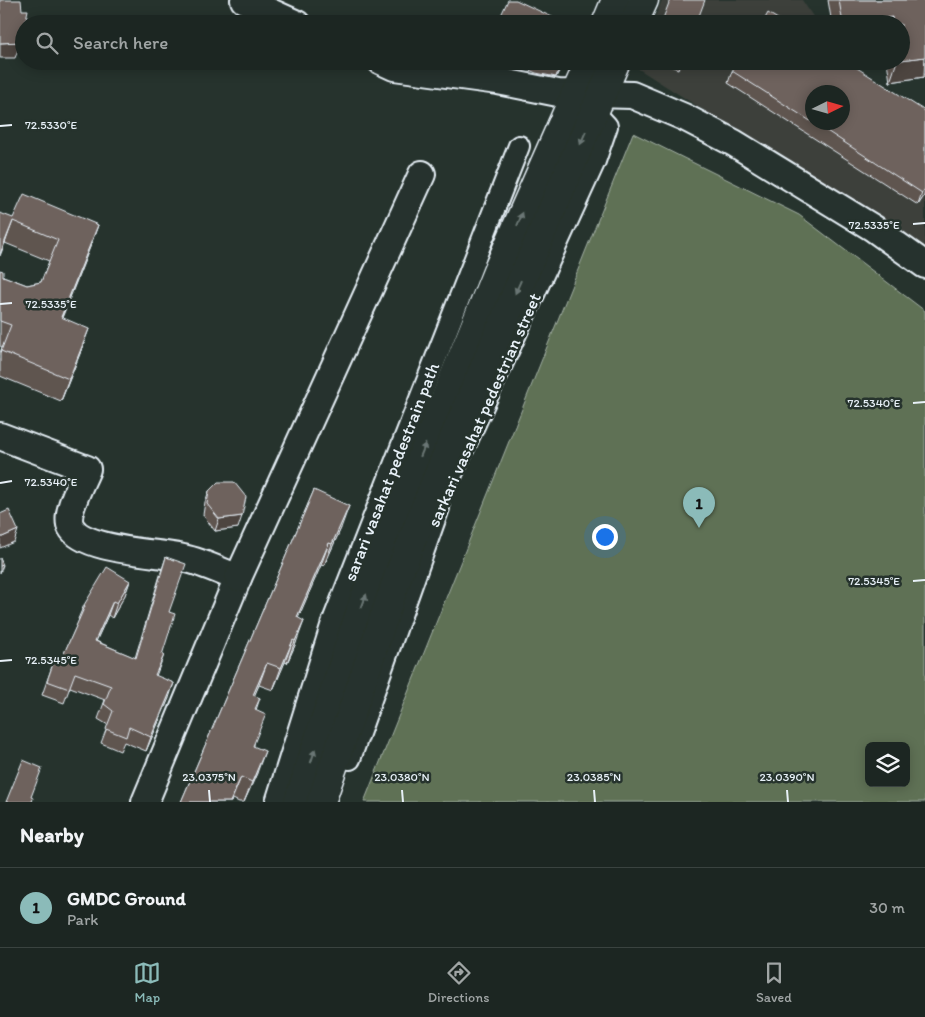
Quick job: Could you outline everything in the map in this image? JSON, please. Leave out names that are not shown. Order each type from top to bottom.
[{"type":"street","points":[[244,0],[277,15]]},
{"type":"street","points":[[610,15],[616,0]]},
{"type":"street","points":[[638,15],[644,0]]},
{"type":"street","points":[[416,70],[575,93],[598,103],[632,95],[684,117],[734,143],[873,228],[925,265]]},
{"type":"street","points":[[298,802],[342,664],[372,578],[496,274],[586,70]]},
{"type":"street","points":[[321,802],[399,573],[500,329],[612,70]]},
{"type":"street","name":"sarkari vasahat pedestrian street","points":[[335,802],[444,491],[595,161],[607,126],[598,103]]},
{"type":"street","name":"sarari vasahat pedestrain path","points":[[276,802],[331,626],[519,146]]},
{"type":"street","points":[[145,802],[238,578],[422,174]]},
{"type":"street","points":[[0,436],[87,469],[69,512],[70,526],[80,538],[135,552],[183,558],[238,578]]},
{"type":"shaded area","points":[[662,0],[802,0],[812,15],[656,15]]},
{"type":"shaded area","points":[[640,70],[857,70],[925,119],[925,251]]},
{"type":"green space","points":[[633,133],[799,215],[925,311],[925,802],[364,802]]},
{"type":"building","points":[[0,0],[21,0],[22,10],[28,10],[27,15],[15,15],[15,42],[0,43]]},
{"type":"building","points":[[508,0],[516,0],[548,15],[501,15]]},
{"type":"building","points":[[670,0],[705,0],[699,15],[664,15]]},
{"type":"building","points":[[839,0],[925,0],[925,57],[910,59],[910,15],[842,15]]},
{"type":"building","points":[[733,70],[860,70],[925,111],[925,189],[922,193],[825,130],[850,130],[850,85],[805,85],[805,118]]},
{"type":"building","points":[[24,194],[98,225],[61,317],[89,329],[69,379],[1,351],[11,325],[0,321],[0,270],[3,271],[3,276],[27,285],[41,282],[58,240],[13,221],[0,254],[0,213],[13,218]]},
{"type":"building","points":[[218,482],[234,482],[246,497],[242,516],[219,519],[207,504],[209,491]]},
{"type":"building","points":[[314,490],[349,506],[332,544],[329,543],[297,617],[304,621],[295,641],[293,640],[281,668],[267,663],[253,695],[260,698],[255,709],[266,714],[253,746],[265,751],[252,782],[241,777],[230,802],[181,802]]},
{"type":"building","points":[[9,510],[18,530],[0,538],[0,514]]},
{"type":"building","points":[[166,557],[186,564],[169,612],[175,614],[162,655],[164,655],[155,675],[174,683],[151,737],[129,727],[126,737],[106,729],[113,711],[104,704],[111,686],[75,673],[69,689],[47,681],[55,658],[61,660],[84,605],[107,567],[130,581],[117,603],[113,601],[95,641],[136,658]]},
{"type":"building","points":[[23,760],[42,768],[31,797],[33,798],[32,802],[6,802]]},
{"type":"place","name":"GMDC Ground","points":[[699,528]]}]
